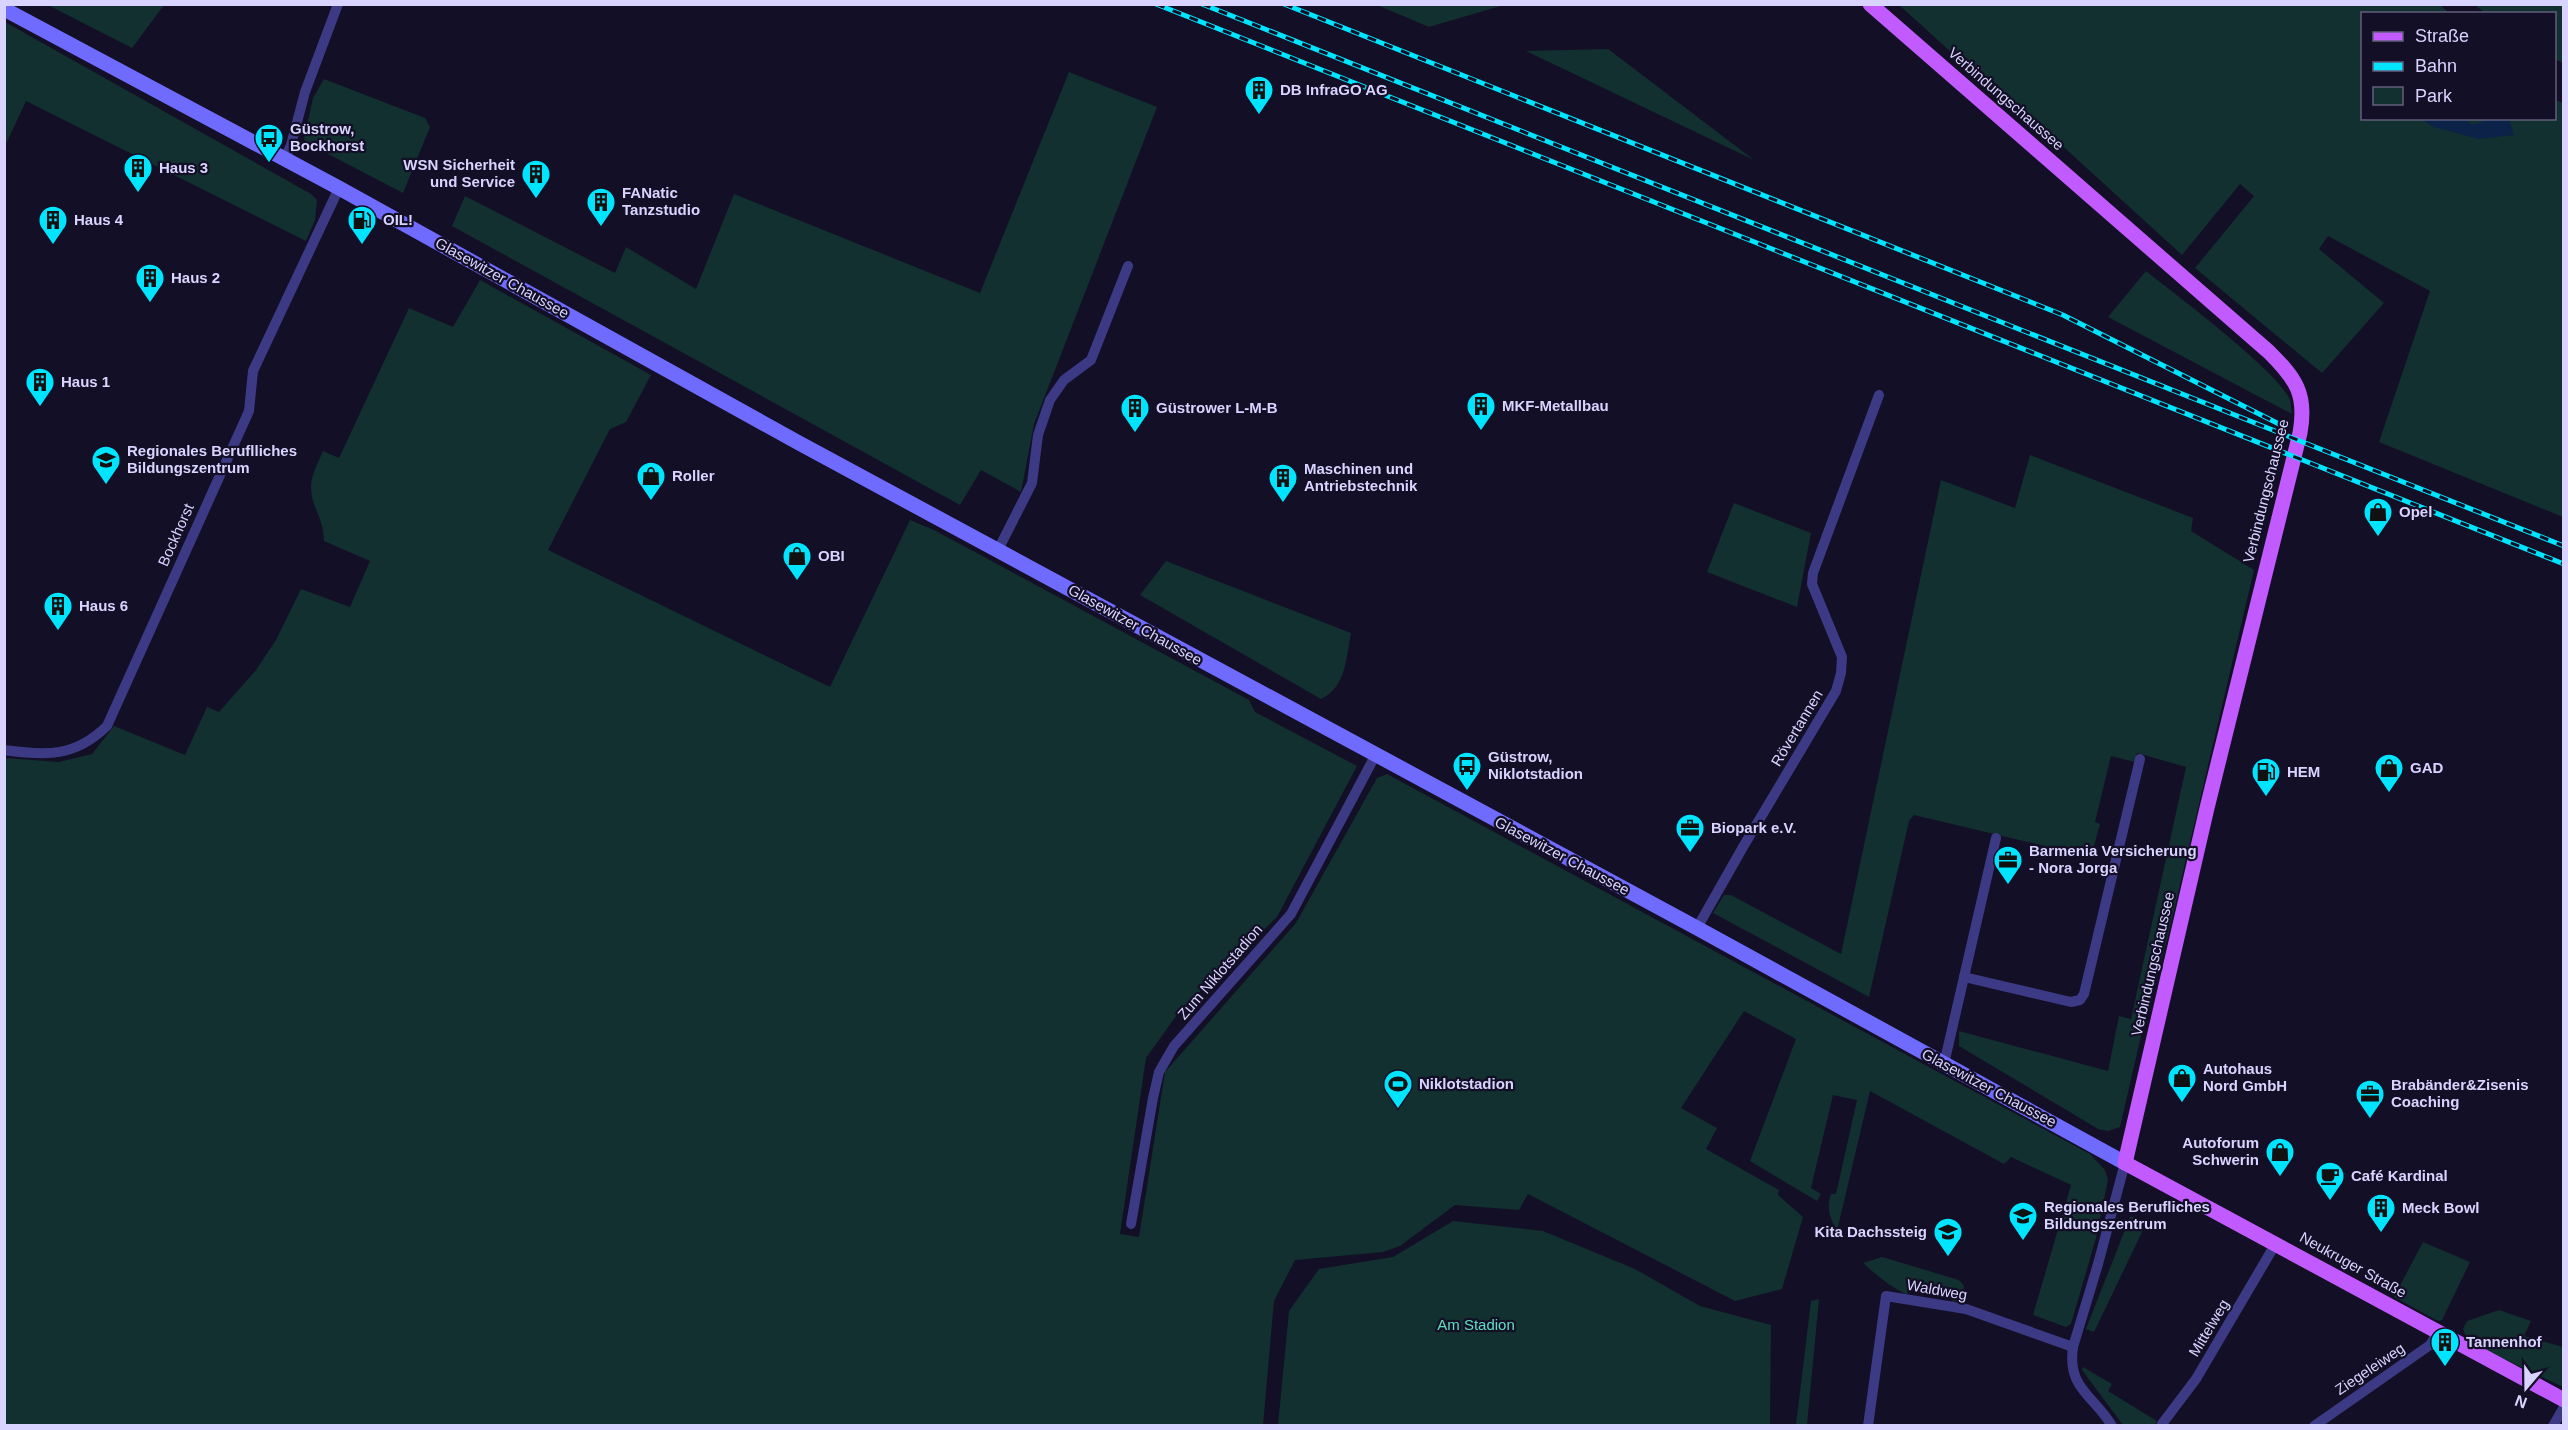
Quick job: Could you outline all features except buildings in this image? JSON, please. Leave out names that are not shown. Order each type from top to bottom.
[{"type":"main road","name":"Verbindungschaussee","points":[[1870,4],[2270,352],[2293,378],[2303,401],[2300,433],[2207,808],[2126,1163]]},
{"type":"main road","name":"Glasewitzer Chaussee","points":[[4,9],[223,128],[285,158],[1375,756],[1697,928],[2126,1163]]},
{"type":"main road","name":"Neukruger Straße","points":[[2126,1163],[2564,1400]]},
{"type":"street","points":[[285,158],[291,145],[305,92],[338,4]]},
{"type":"street","name":"Bockhorst","points":[[4,750],[40,755],[72,750],[93,740],[107,726],[249,411],[253,370],[339,188]]},
{"type":"street","points":[[998,550],[1032,483],[1038,435],[1050,400],[1064,380],[1091,360],[1128,266]]},
{"type":"street","name":"Rövertannen","points":[[1697,928],[1836,691],[1842,657],[1812,584],[1813,573],[1879,395]]},
{"type":"street","name":"Zum Niklotstadion","points":[[1131,1224],[1160,1072],[1174,1046],[1291,914],[1375,756]]},
{"type":"street","points":[[1964,977],[2071,1002],[2080,1000],[2084,994],[2140,759]]},
{"type":"street","points":[[1944,1064],[1996,838]]},
{"type":"street","points":[[2112,1425],[2083,1391],[2072,1370],[2073,1347],[2126,1163]]},
{"type":"street","name":"Mittelweg","points":[[2162,1424],[2196,1379],[2276,1244]]},
{"type":"street","name":"Waldweg","points":[[1868,1425],[1886,1296],[1966,1309],[2073,1347]]},
{"type":"street","name":"Ziegeleiweg","points":[[2313,1425],[2430,1345],[2438,1332]]},
{"type":"street","points":[[2553,1425],[2564,1407]]},
{"type":"green space","points":[[1377,4],[1504,5],[1429,27]]},
{"type":"green space","points":[[48,5],[164,5],[132,48]]},
{"type":"green space","points":[[1899,5],[2440,5],[2448,12],[2361,12],[2361,120],[2556,120],[2556,100],[2563,103],[2563,517],[2379,442],[2430,291],[2328,236],[2319,249],[2384,303],[2322,373],[2195,268],[2254,196],[2240,184],[2182,255],[2057,141],[2002,98]]},
{"type":"green space","points":[[2475,5],[2563,5],[2563,63],[2556,60],[2556,12],[2484,12]]},
{"type":"green space","points":[[5,22],[311,194],[317,200],[315,220],[306,241],[26,101],[5,146]]},
{"type":"green space","points":[[1608,49],[1754,160],[1526,51]]},
{"type":"green space","points":[[1069,72],[1157,107],[1034,424],[1021,492],[981,470],[960,505],[452,226],[465,196],[615,273],[626,247],[696,289],[734,194],[980,293]]},
{"type":"green space","points":[[324,79],[425,118],[430,127],[403,193],[307,143],[304,139],[313,98]]},
{"type":"green space","points":[[2146,271],[2267,371],[2282,387],[2290,400],[2292,414],[2108,317]]},
{"type":"green space","points":[[480,280],[651,375],[626,422],[610,429],[548,550],[830,687],[910,520],[934,530],[1249,700],[1255,712],[1357,766],[1277,917],[1179,1012],[1146,1058],[1120,1234],[1139,1237],[1165,1072],[1296,923],[1377,778],[1387,774],[2090,1154],[2105,1170],[2108,1180],[2096,1238],[2071,1324],[2066,1327],[2033,1315],[2071,1185],[2011,1157],[2004,1164],[1870,1091],[1837,1231],[1832,1222],[1829,1204],[1831,1194],[1836,1194],[1857,1100],[1833,1095],[1811,1188],[1821,1194],[1817,1201],[1750,1161],[1796,1039],[1744,1011],[1681,1108],[1717,1128],[1706,1149],[1779,1190],[1778,1195],[1803,1217],[1782,1289],[1735,1301],[1528,1194],[1519,1210],[1455,1205],[1400,1246],[1383,1252],[1295,1260],[1274,1301],[1263,1425],[5,1425],[5,758],[59,762],[92,754],[114,726],[185,755],[207,707],[219,712],[256,670],[276,640],[301,589],[350,607],[370,561],[324,541],[312,494],[311,482],[316,468],[323,451],[339,458],[409,308],[453,327]]},
{"type":"green space","points":[[2030,455],[2193,518],[2191,531],[2254,570],[2168,936],[2144,1023],[2120,1127],[2108,1131],[2098,1129],[1959,1046],[1959,1031],[2108,1071],[2119,1016],[2131,1019],[2186,767],[2137,753],[2135,762],[2111,756],[2095,822],[2100,824],[2091,857],[1914,815],[1909,821],[1869,997],[1713,913],[1724,895],[1731,895],[1841,954],[1941,480],[2015,508]]},
{"type":"green space","points":[[1734,503],[1811,533],[1797,607],[1707,572]]},
{"type":"green space","points":[[1166,561],[1351,633],[1344,671],[1336,687],[1321,699],[1140,595]]},
{"type":"green space","points":[[2130,1217],[2136,1217],[2144,1228],[2094,1332],[2086,1329]]},
{"type":"green space","name":"Am Stadion","points":[[1453,1221],[1543,1231],[1635,1269],[1700,1306],[1771,1325],[1770,1425],[1278,1425],[1289,1311],[1319,1269],[1393,1257]]},
{"type":"green space","points":[[2423,1242],[2470,1262],[2442,1320],[2438,1321],[2394,1297]]},
{"type":"green space","points":[[1882,1257],[1959,1280],[1964,1286],[1962,1300],[1952,1302],[1953,1294],[1909,1288],[1907,1295],[1863,1263]]},
{"type":"green space","points":[[1819,1299],[1807,1425],[1796,1425],[1811,1301]]},
{"type":"green space","points":[[2499,1310],[2531,1321],[2524,1336],[2563,1347],[2563,1387],[2468,1342],[2463,1329],[2467,1321]]},
{"type":"green space","points":[[2083,1367],[2112,1384],[2108,1391],[2157,1421],[2155,1425],[2123,1425],[2082,1370]]},
{"type":"water","points":[[2423,120],[2467,120],[2472,125],[2487,120],[2509,120],[2514,135],[2479,139],[2434,127]]},
{"type":"railway","points":[[1156,4],[2564,564]]},
{"type":"railway","points":[[1202,4],[2564,546]]},
{"type":"railway","points":[[1284,4],[2063,315],[2281,425]]},
{"type":"place","name":"DB InfraGO AG","points":[[1259,116]]},
{"type":"place","name":"Güstrow, Bockhorst","points":[[269,164]]},
{"type":"place","name":"Haus 3","points":[[138,194]]},
{"type":"place","name":"WSN Sicherheit und Service","points":[[536,200]]},
{"type":"place","name":"FANatic Tanzstudio","points":[[601,228]]},
{"type":"place","name":"Haus 4","points":[[53,246]]},
{"type":"place","name":"OIL!","points":[[362,246]]},
{"type":"place","name":"Haus 2","points":[[150,304]]},
{"type":"place","name":"Haus 1","points":[[40,408]]},
{"type":"place","name":"MKF-Metallbau","points":[[1481,432]]},
{"type":"place","name":"Güstrower L-M-B","points":[[1135,434]]},
{"type":"place","name":"Regionales Beruflliches Bildungszentrum","points":[[106,486]]},
{"type":"place","name":"Roller","points":[[651,502]]},
{"type":"place","name":"Maschinen und Antriebstechnik","points":[[1283,504]]},
{"type":"place","name":"Opel","points":[[2378,538]]},
{"type":"place","name":"OBI","points":[[797,582]]},
{"type":"place","name":"Haus 6","points":[[58,632]]},
{"type":"place","name":"Güstrow, Niklotstadion","points":[[1467,792]]},
{"type":"place","name":"GAD","points":[[2389,794]]},
{"type":"place","name":"HEM","points":[[2266,798]]},
{"type":"place","name":"Biopark e.V.","points":[[1690,854]]},
{"type":"place","name":"Barmenia Versicherung - Nora Jorga","points":[[2008,886]]},
{"type":"place","name":"Autohaus Nord GmbH","points":[[2182,1104]]},
{"type":"place","name":"Niklotstadion","points":[[1398,1110]]},
{"type":"place","name":"Brabänder&Zisenis Coaching","points":[[2370,1120]]},
{"type":"place","name":"Autoforum Schwerin","points":[[2280,1178]]},
{"type":"place","name":"Café Kardinal","points":[[2330,1202]]},
{"type":"place","name":"Meck Bowl","points":[[2381,1234]]},
{"type":"place","name":"Regionales Berufliches Bildungszentrum","points":[[2023,1242]]},
{"type":"place","name":"Kita Dachssteig","points":[[1948,1258]]},
{"type":"place","name":"Tannenhof","points":[[2445,1368]]}]
